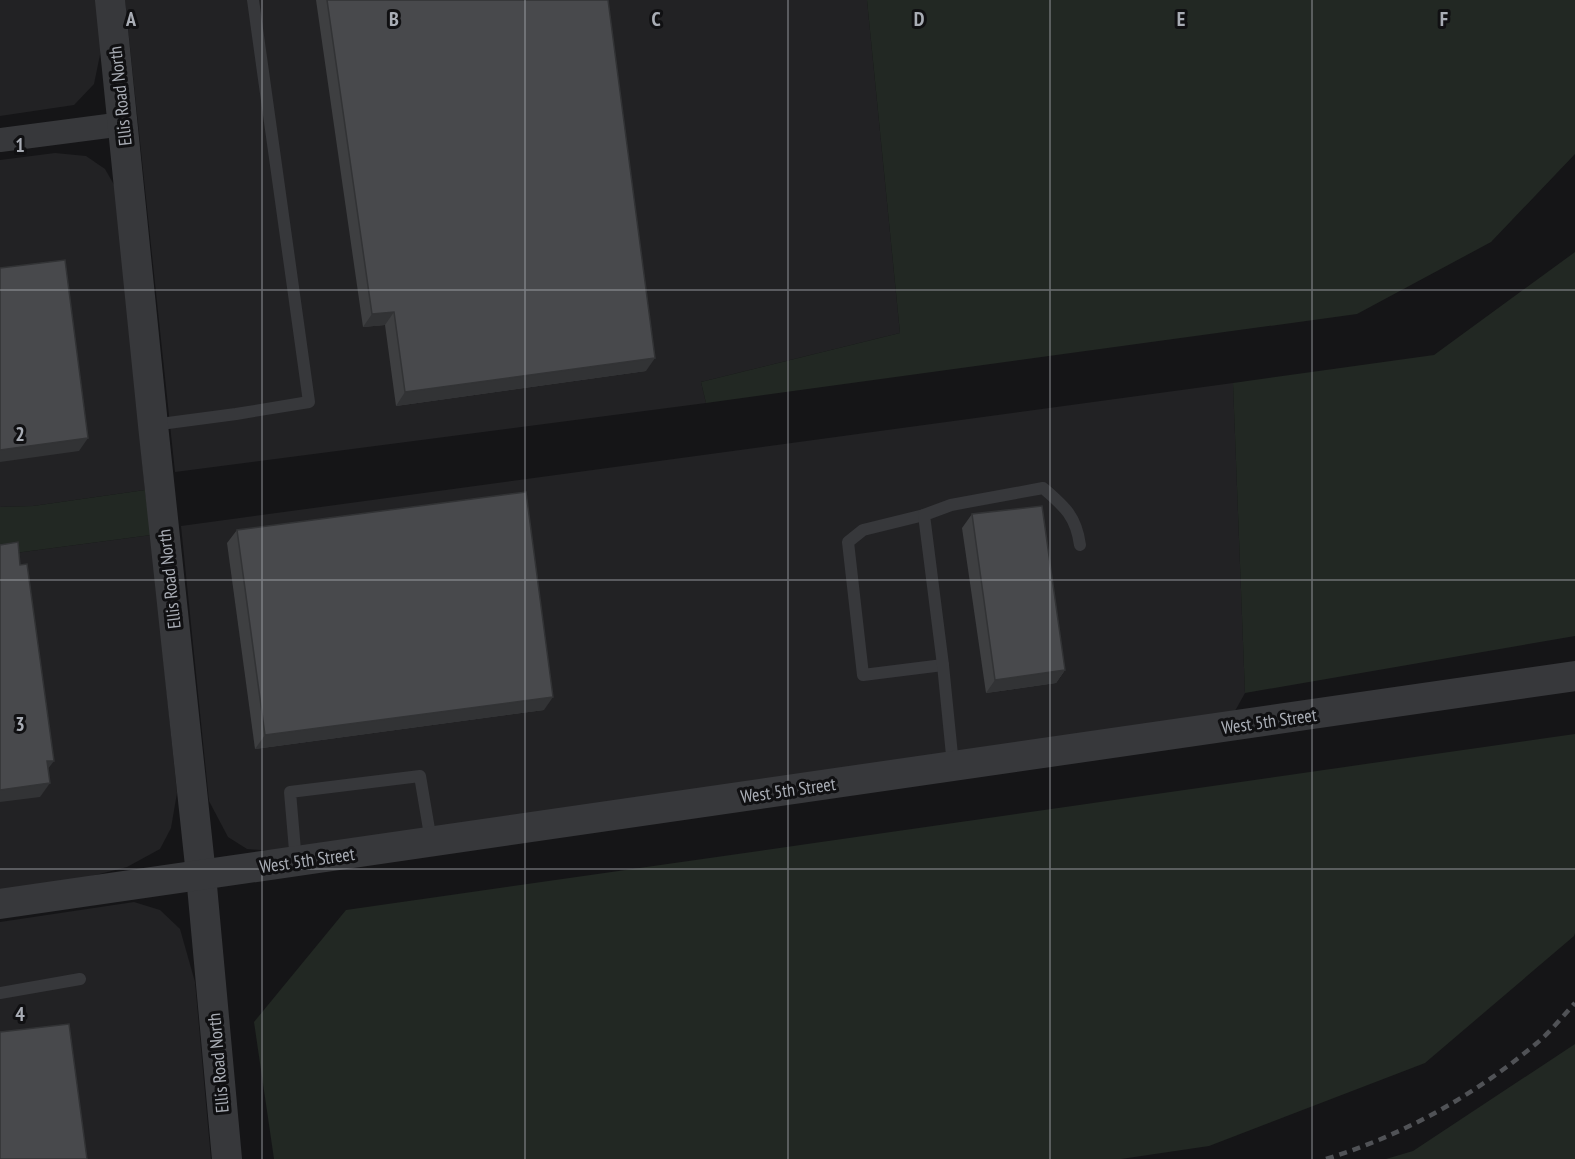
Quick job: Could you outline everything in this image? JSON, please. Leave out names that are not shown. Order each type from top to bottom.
[{"type":"street","name":"Ellis Road North","points":[[110,0],[201,875],[227,1159]]},
{"type":"street","points":[[0,140],[123,124]]},
{"type":"street","name":"West 5th Street","points":[[0,904],[1575,676]]},
{"type":"lane","points":[[153,425],[309,402],[253,0]]},
{"type":"lane","points":[[943,665],[863,675],[848,542],[863,530],[924,515],[951,505],[1043,488],[1063,504],[1077,527],[1080,545]]},
{"type":"lane","points":[[924,515],[953,766]]},
{"type":"lane","points":[[296,862],[290,792],[420,776],[432,842]]},
{"type":"lane","points":[[0,993],[80,980]]},
{"type":"shaded area","points":[[0,0],[96,0],[101,50],[94,84],[74,105],[0,116]]},
{"type":"shaded area","points":[[125,0],[867,0],[900,333],[701,382],[706,403],[175,472]]},
{"type":"shaded area","points":[[867,0],[1575,0],[1575,154],[1491,242],[1357,314],[706,403],[701,382],[900,333]]},
{"type":"shaded area","points":[[55,153],[86,156],[105,169],[117,190],[145,490],[33,506],[0,507],[0,160]]},
{"type":"shaded area","points":[[1575,252],[1575,636],[1245,693],[1233,383],[1434,355]]},
{"type":"shaded area","points":[[1233,383],[1245,693],[1235,711],[275,851],[247,849],[228,837],[209,801],[181,526]]},
{"type":"shaded area","points":[[145,490],[151,535],[0,555],[0,507],[33,506]]},
{"type":"shaded area","points":[[151,535],[177,793],[171,828],[160,849],[127,867],[80,879],[0,891],[0,555]]},
{"type":"shaded area","points":[[1575,734],[1574,936],[1425,1063],[1209,1146],[1121,1159],[274,1159],[254,1022],[346,910]]},
{"type":"shaded area","points":[[134,902],[160,910],[180,929],[195,982],[211,1159],[0,1159],[0,922]]},
{"type":"shaded area","points":[[1575,1044],[1575,1159],[1386,1159],[1413,1151]]},
{"type":"building","points":[[327,0],[608,0],[655,358],[405,392],[394,312],[372,314]]},
{"type":"building","points":[[65,260],[88,438],[0,450],[0,268]]},
{"type":"building","points":[[526,492],[553,697],[265,735],[237,530]]},
{"type":"building","points":[[1042,506],[1065,670],[995,680],[972,514]]},
{"type":"building","points":[[18,542],[20,565],[27,564],[54,761],[47,761],[50,783],[0,790],[0,545]]},
{"type":"building","points":[[69,1024],[87,1159],[0,1159],[0,1032]]},
{"type":"railway","points":[[1326,1159],[1383,1138],[1464,1096],[1537,1043],[1575,1003]]}]
